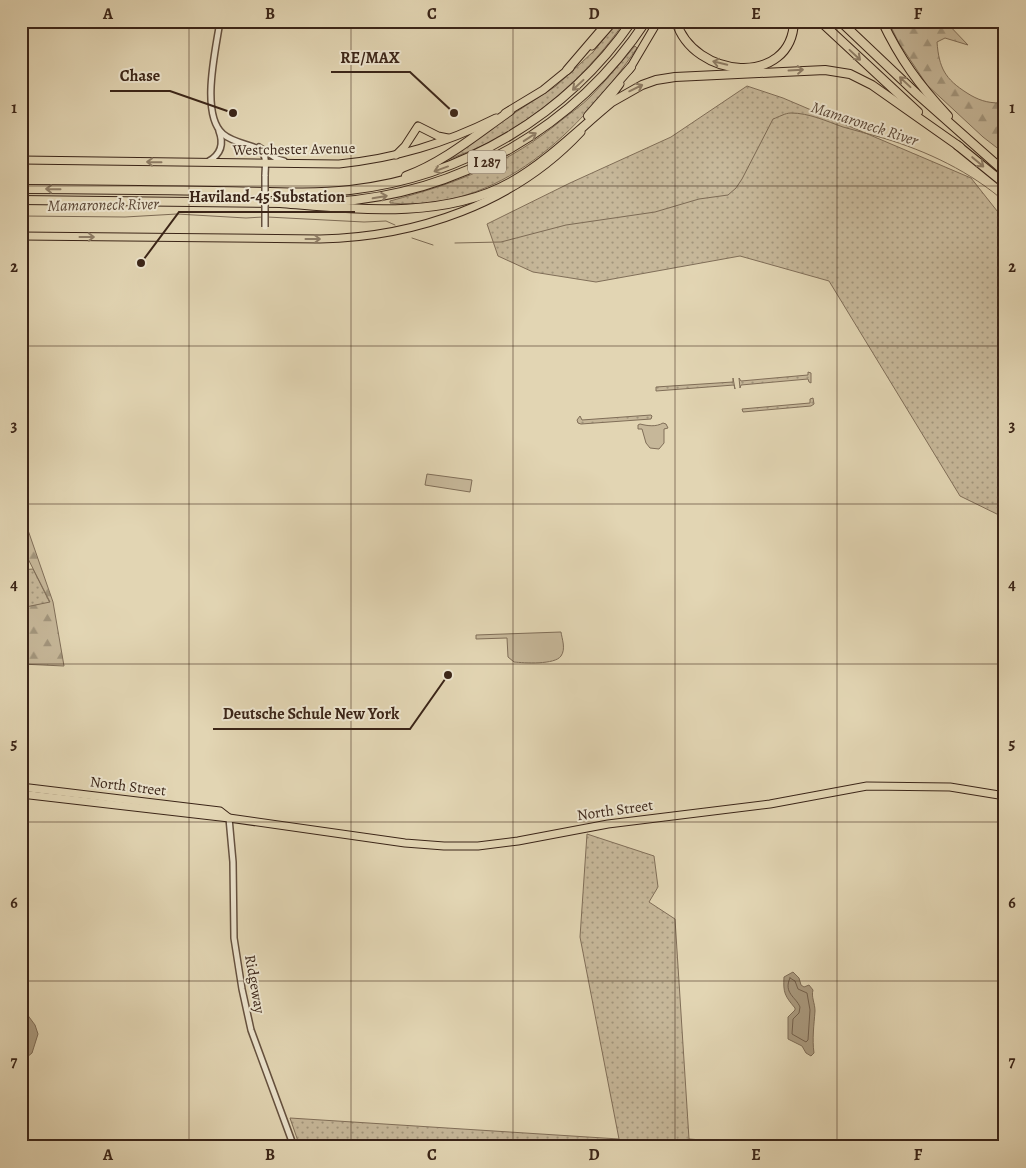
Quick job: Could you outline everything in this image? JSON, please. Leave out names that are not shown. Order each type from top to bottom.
[{"type":"highway","points":[[567,70],[609,21]]},
{"type":"highway","name":"I 287","points":[[21,189],[311,192],[349,190],[409,179],[444,168],[513,135],[551,108],[580,83],[607,55],[632,21]]},
{"type":"highway","name":"I 287","points":[[21,200],[341,202],[395,194],[439,182],[490,160],[536,133],[578,100],[611,67],[646,21]]},
{"type":"highway","points":[[676,21],[686,43],[703,57],[726,65],[749,67],[766,64],[782,53],[791,38],[794,21]]},
{"type":"highway","points":[[820,21],[895,91],[1005,184]]},
{"type":"highway","points":[[840,21],[1005,172]]},
{"type":"highway","points":[[882,21],[895,49],[908,69],[966,138]]},
{"type":"highway","points":[[570,136],[602,103],[631,67]]},
{"type":"highway","points":[[280,203],[405,208],[432,207],[462,202],[491,192],[535,166],[570,136],[630,91],[660,79],[714,74],[825,70],[846,73],[866,81],[960,147]]},
{"type":"highway","points":[[379,186],[425,167],[470,140],[510,111]]},
{"type":"main road","name":"Westchester Avenue","points":[[21,160],[316,165],[347,164],[393,156],[453,138],[510,111],[543,90],[567,70],[585,54],[614,21]]},
{"type":"main road","points":[[21,236],[342,238],[384,234],[419,226],[459,213],[503,192],[535,172],[572,142],[596,116],[624,78],[658,21]]},
{"type":"main road","points":[[393,156],[405,146],[418,126],[438,136],[453,138]]},
{"type":"main road","name":"North Street","points":[[21,794],[229,818],[405,843],[444,846],[470,846],[518,841],[633,821],[770,804],[867,786],[950,788],[1005,796]]},
{"type":"main road","name":"North Street","points":[[21,787],[220,811],[229,818]]},
{"type":"street","points":[[203,163],[214,158],[219,152],[222,143],[219,130],[212,116],[210,101],[220,21]]},
{"type":"street","points":[[219,130],[231,139],[262,152],[266,158],[264,239]]},
{"type":"street","points":[[247,145],[261,147],[281,161],[316,165]]},
{"type":"street","name":"Ridgeway","points":[[229,818],[234,862],[234,938],[242,989],[251,1030],[294,1147]]},
{"type":"green space","points":[[618,21],[625,21],[597,57],[546,105],[508,132],[488,143],[445,161],[444,159],[556,86],[594,51]]},
{"type":"green space","points":[[888,21],[945,21],[968,45],[945,38],[937,42],[939,59],[948,78],[975,98],[995,103],[1000,103],[1005,99],[1005,154],[983,137],[927,85],[899,43]]},
{"type":"green space","points":[[635,46],[637,48],[615,79],[590,109],[563,136],[533,160],[501,180],[467,195],[430,203],[390,203],[390,201],[460,179],[523,148],[543,135],[587,100]]},
{"type":"green space","points":[[747,86],[783,98],[971,178],[1005,221],[1005,518],[960,496],[829,281],[740,256],[596,282],[533,272],[498,256],[487,224],[570,183],[671,137]]},
{"type":"green space","points":[[808,372],[811,373],[811,383],[808,379],[741,385],[740,388],[739,378],[741,381],[808,375]]},
{"type":"green space","points":[[733,378],[735,389],[734,385],[656,391],[656,387],[733,382]]},
{"type":"green space","points":[[813,398],[814,404],[811,406],[743,412],[742,409],[810,403],[810,399]]},
{"type":"green space","points":[[651,415],[651,419],[581,424],[577,420],[580,416],[582,420]]},
{"type":"green space","points":[[663,423],[668,428],[664,429],[664,443],[659,449],[650,448],[646,443],[642,429],[638,429],[638,425],[655,426]]},
{"type":"green space","points":[[427,474],[472,480],[470,492],[425,485]]},
{"type":"green space","points":[[21,510],[53,602],[64,666],[21,664],[21,608],[50,602],[21,545]]},
{"type":"green space","points":[[33,569],[50,603],[22,608],[21,570]]},
{"type":"green space","points":[[561,632],[563,647],[561,656],[553,661],[539,663],[514,662],[508,657],[507,638],[476,639],[476,635]]},
{"type":"green space","points":[[587,834],[654,856],[658,887],[649,902],[675,919],[689,1139],[702,1140],[711,1147],[300,1147],[290,1118],[619,1139],[580,937]]},
{"type":"water","points":[[793,972],[799,978],[801,985],[804,987],[809,985],[813,990],[815,1011],[814,1053],[811,1056],[806,1053],[802,1046],[788,1039],[788,1017],[795,1008],[785,994],[784,977]]},
{"type":"water","points":[[21,1006],[35,1025],[38,1034],[32,1053],[21,1062]]},
{"type":"waterway","name":"Mamaroneck River","points":[[455,243],[501,242],[566,225],[655,212],[699,199],[728,195],[742,179],[773,119],[791,113],[811,116],[916,149],[963,172],[1005,202]]},
{"type":"waterway","name":"Mamaroneck River","points":[[21,216],[125,217],[177,214],[246,218],[263,217]]},
{"type":"waterway","name":"Mamaroneck River","points":[[267,217],[364,222],[386,221],[395,225]]},
{"type":"waterway","name":"Mamaroneck River","points":[[412,238],[433,245]]},
{"type":"place","name":"Chase","points":[[233,113]]},
{"type":"place","name":"RE/MAX","points":[[454,113]]},
{"type":"place","name":"Haviland-45 Substation","points":[[141,263]]},
{"type":"place","name":"Deutsche Schule New York","points":[[448,675]]}]
